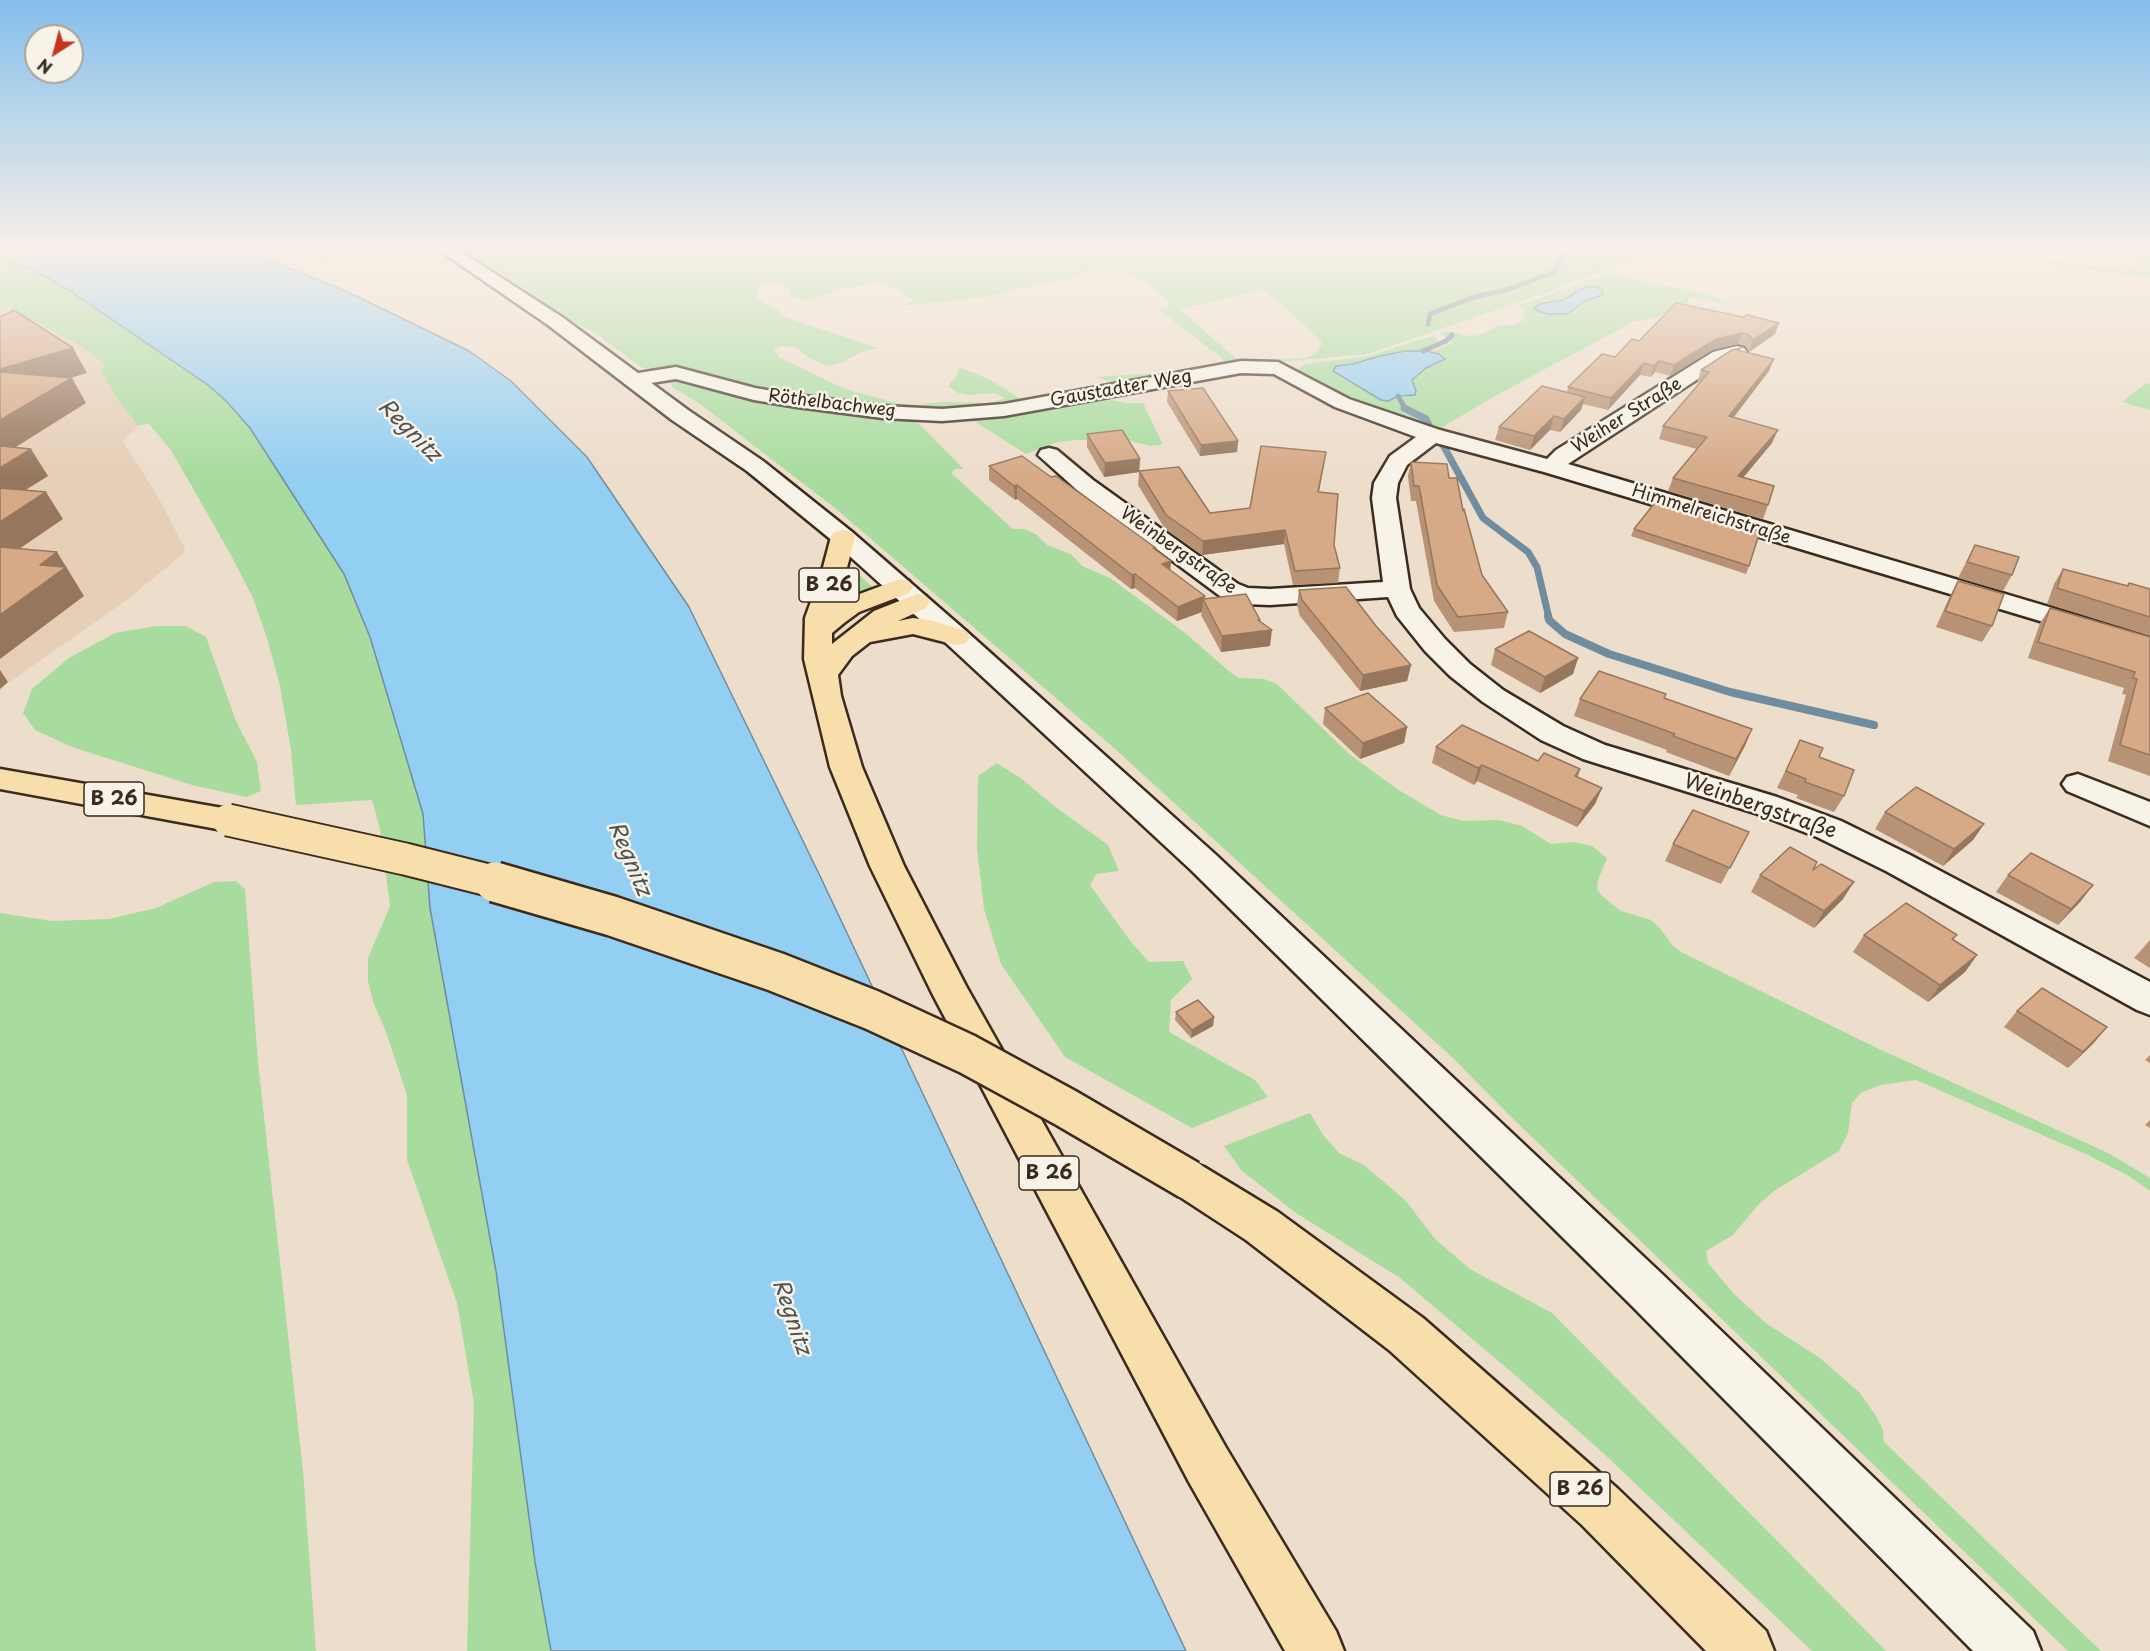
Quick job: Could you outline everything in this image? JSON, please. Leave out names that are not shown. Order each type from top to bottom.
[{"type":"main road","name":"B 26","points":[[843,537],[835,571],[819,618],[818,659],[846,767],[887,866],[962,1014],[1207,1464],[1316,1651]]},
{"type":"main road","name":"B 26","points":[[817,633],[850,606],[909,595]]},
{"type":"main road","name":"B 26","points":[[824,675],[842,650],[909,595]]},
{"type":"main road","name":"B 26","points":[[861,636],[913,626],[933,629],[956,637]]},
{"type":"main road","name":"B 26","points":[[0,779],[228,820],[405,859],[508,885],[624,920],[776,972],[872,1010],[967,1054],[1066,1108],[1262,1226],[1406,1334],[1600,1507],[1746,1651]]},
{"type":"street","points":[[557,323],[632,380],[755,466],[843,537],[1203,862],[1646,1289],[2013,1651]]},
{"type":"street","name":"Weiher Straße","points":[[1552,467],[1564,455],[1720,356],[1737,352]]},
{"type":"street","name":"Gaustadter Weg","points":[[1035,404],[1241,367],[1278,368]]},
{"type":"street","name":"Himmelreichstraße","points":[[1278,368],[1342,403],[1432,435],[1552,467],[2150,646]]},
{"type":"street","name":"Röthelbachweg","points":[[632,380],[676,373],[686,374],[754,394],[912,414],[988,413],[1035,404]]},
{"type":"street","name":"Weinbergstraße","points":[[1432,435],[1398,461],[1386,483],[1384,498],[1397,589],[1407,610],[1435,645],[1460,670],[1493,696],[1552,733],[1594,752],[1766,805],[1829,829],[1909,868],[2150,1000]]},
{"type":"street","name":"Weinbergstraße","points":[[1049,455],[1085,485],[1229,590],[1244,596],[1270,597],[1397,589]]},
{"type":"street","points":[[2078,784],[2150,815]]},
{"type":"shaded area","points":[[0,323],[38,323],[76,343],[105,364],[102,371],[138,425],[124,440],[124,443],[157,495],[185,552],[128,599],[8,683],[0,691]]},
{"type":"green space","points":[[38,323],[117,323],[208,385],[226,401],[250,428],[344,574],[370,637],[423,814],[430,908],[496,1271],[535,1562],[551,1651],[467,1651],[474,1403],[457,1303],[407,1160],[407,1095],[368,981],[368,958],[390,906],[380,829],[372,800],[296,805],[291,750],[280,686],[253,598],[171,450],[149,424],[138,425],[115,396],[102,371],[105,364],[76,343]]},
{"type":"green space","points":[[575,323],[803,323],[878,348],[861,352],[841,363],[828,366],[810,359],[795,347],[781,346],[774,350],[779,357],[845,389],[896,403],[916,405],[943,402],[992,403],[1005,398],[994,393],[968,395],[958,393],[948,386],[956,377],[958,369],[961,368],[989,379],[1021,399],[1018,403],[980,409],[888,409],[874,404],[863,405],[910,418],[920,425],[964,469],[955,469],[951,473],[1013,529],[1025,529],[1037,535],[1047,545],[1071,554],[1082,566],[1110,578],[1184,632],[1239,678],[1264,679],[1277,684],[1348,753],[1397,789],[1441,815],[1463,821],[1499,820],[1522,826],[1551,844],[1574,842],[1592,846],[1607,858],[1598,880],[1597,889],[1601,895],[1621,911],[1651,920],[1681,952],[1877,1048],[2108,1153],[2150,1178],[2150,1191],[2129,1176],[2086,1154],[1916,1080],[1881,1085],[1862,1092],[1852,1103],[1848,1133],[1839,1151],[1774,1191],[1758,1205],[1733,1235],[1706,1251],[1708,1263],[1735,1295],[1767,1324],[1820,1358],[1860,1393],[1883,1430],[1884,1442],[2101,1651],[2068,1651],[1510,1116],[1454,1059],[1114,748],[835,508],[700,404],[672,387],[671,381],[683,371],[653,370],[641,367],[594,332]]},
{"type":"green space","points":[[1176,323],[1195,323],[1240,362],[1305,358],[1315,354],[1322,344],[1302,323],[1457,323],[1367,354],[1245,365],[1114,385],[1114,383],[1097,377],[1182,371],[1227,362]]},
{"type":"green space","points":[[1631,323],[1495,396],[1436,431],[1376,413],[1300,375],[1297,371],[1305,364],[1369,356],[1432,336],[1437,339],[1437,342],[1419,351],[1380,356],[1353,364],[1336,366],[1337,375],[1381,400],[1415,395],[1412,380],[1426,368],[1440,363],[1443,356],[1431,352],[1453,343],[1440,333],[1448,331],[1466,336],[1480,335],[1498,326]]},
{"type":"green space","points":[[2146,383],[2150,384],[2150,410],[2122,402]]},
{"type":"green space","points":[[1103,398],[1126,403],[1143,403],[1162,443],[1150,446],[1128,440],[1075,440],[1057,442],[1026,454],[974,421],[977,418]]},
{"type":"green space","points":[[851,575],[859,575],[875,589],[837,601]]},
{"type":"green space","points":[[156,626],[186,626],[206,637],[236,721],[257,762],[261,791],[246,797],[192,785],[72,747],[35,730],[23,713],[32,689],[69,658],[115,633]]},
{"type":"green space","points":[[997,763],[1022,779],[1054,806],[1108,845],[1119,871],[1096,874],[1090,885],[1131,942],[1149,962],[1183,961],[1192,979],[1171,1000],[1169,1032],[1255,1080],[1268,1097],[1192,1128],[1065,1057],[1001,964],[984,909],[977,848],[978,776]]},
{"type":"green space","points":[[236,881],[245,889],[258,1062],[303,1471],[316,1651],[0,1651],[0,913],[52,921],[109,919],[156,908],[214,882]]},
{"type":"green space","points":[[1310,1113],[1323,1135],[1339,1153],[1364,1165],[1406,1201],[1435,1239],[1470,1269],[1552,1313],[1886,1651],[1812,1651],[1602,1452],[1515,1375],[1400,1278],[1296,1213],[1242,1171],[1224,1146]]},
{"type":"water","name":"Regnitz","points":[[117,323],[412,323],[469,351],[511,381],[587,457],[689,607],[821,878],[1186,1651],[551,1651],[535,1562],[496,1271],[430,908],[423,814],[370,637],[344,574],[250,428],[208,385]]},
{"type":"water","points":[[1405,351],[1426,351],[1439,354],[1445,359],[1426,368],[1412,380],[1415,395],[1398,396],[1388,401],[1381,400],[1333,371],[1336,366]]},
{"type":"building","points":[[0,323],[34,323],[73,348],[0,369]]},
{"type":"building","points":[[1656,323],[1779,323],[1753,340],[1749,335],[1742,333],[1716,339],[1674,365],[1659,361],[1654,366],[1644,363],[1611,398],[1568,387],[1602,354],[1615,357],[1632,339],[1639,341]]},
{"type":"building","points":[[1741,348],[1737,350],[1774,359],[1729,416],[1778,430],[1738,476],[1774,486],[1768,505],[1673,478],[1707,437],[1663,426],[1709,372],[1701,370],[1732,350]]},
{"type":"building","points":[[0,372],[72,378],[0,420]]},
{"type":"building","points":[[1542,386],[1585,397],[1564,419],[1554,416],[1534,436],[1499,427]]},
{"type":"building","points":[[1203,388],[1238,441],[1201,445],[1168,391]]},
{"type":"building","points":[[1122,430],[1140,459],[1105,463],[1087,434]]},
{"type":"building","points":[[0,446],[31,449],[0,468]]},
{"type":"building","points":[[1261,446],[1326,452],[1318,492],[1338,494],[1334,545],[1340,568],[1295,571],[1285,530],[1203,541],[1166,515],[1139,471],[1179,467],[1210,513],[1250,508]]},
{"type":"building","points":[[1022,456],[1051,477],[1056,476],[1156,548],[1153,548],[1171,561],[1162,564],[1205,596],[1178,607],[1135,574],[1132,575],[1017,485],[1014,486],[989,466]]},
{"type":"building","points":[[1411,462],[1447,464],[1449,478],[1457,478],[1463,511],[1464,509],[1482,575],[1508,612],[1458,617],[1437,585],[1419,486],[1414,486]]},
{"type":"building","points":[[0,488],[46,492],[0,522]]},
{"type":"building","points":[[1657,500],[1760,531],[1749,566],[1634,529]]},
{"type":"building","points":[[1975,545],[2019,557],[2012,575],[1967,562]]},
{"type":"building","points":[[0,547],[57,552],[40,565],[66,567],[0,615]]},
{"type":"building","points":[[2063,569],[2128,586],[2129,583],[2150,589],[2150,617],[2057,588]]},
{"type":"building","points":[[1958,581],[2004,594],[1992,626],[1945,611]]},
{"type":"building","points":[[1346,587],[1376,626],[1411,665],[1363,675],[1302,600],[1299,590]]},
{"type":"building","points":[[1246,594],[1260,620],[1258,620],[1272,630],[1222,636],[1203,599]]},
{"type":"building","points":[[2050,608],[2150,637],[2150,755],[2120,745],[2137,679],[2133,678],[2135,672],[2038,642]]},
{"type":"building","points":[[1529,631],[1578,658],[1545,677],[1495,649]]},
{"type":"building","points":[[1599,671],[1666,694],[1664,698],[1752,729],[1736,759],[1673,736],[1675,734],[1580,699]]},
{"type":"building","points":[[1368,693],[1407,727],[1363,743],[1325,708]]},
{"type":"building","points":[[1462,725],[1538,761],[1544,753],[1580,769],[1575,776],[1602,788],[1584,811],[1482,765],[1478,768],[1436,747]]},
{"type":"building","points":[[1800,740],[1823,748],[1819,757],[1854,770],[1844,796],[1805,782],[1806,779],[1786,771]]},
{"type":"building","points":[[1916,787],[1984,824],[1954,849],[1885,812]]},
{"type":"building","points":[[1693,810],[1749,832],[1730,868],[1673,844]]},
{"type":"building","points":[[1790,847],[1817,862],[1813,870],[1821,864],[1854,882],[1824,911],[1760,875]]},
{"type":"building","points":[[2031,853],[2093,885],[2071,909],[2008,875]]},
{"type":"building","points":[[1906,903],[1957,935],[1952,939],[1977,955],[1940,985],[1864,935]]},
{"type":"building","points":[[2042,988],[2107,1027],[2083,1052],[2017,1011]]},
{"type":"building","points":[[1198,1000],[1214,1017],[1192,1030],[1176,1012]]},
{"type":"waterway","points":[[1423,351],[1446,341],[1452,335]]},
{"type":"waterway","points":[[1398,396],[1405,409]]},
{"type":"waterway","points":[[1405,409],[1426,419],[1429,425]]},
{"type":"waterway","points":[[1443,445],[1483,518],[1528,552],[1537,567],[1549,618]]},
{"type":"waterway","points":[[1548,616],[1549,620],[1565,634],[1609,654],[1730,692],[1874,725]]}]
